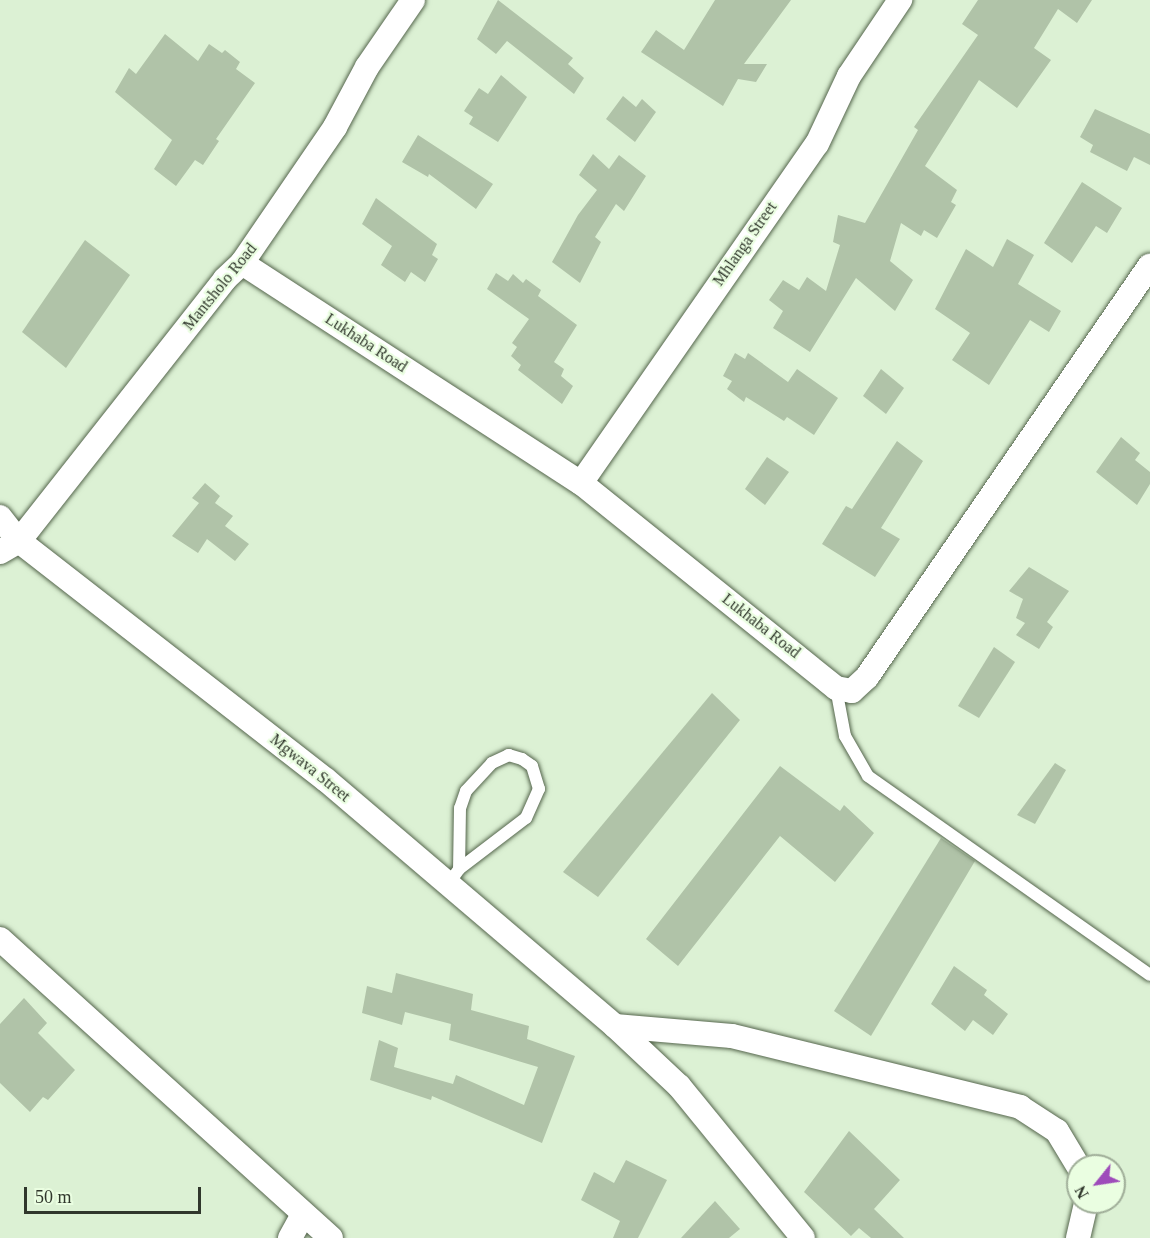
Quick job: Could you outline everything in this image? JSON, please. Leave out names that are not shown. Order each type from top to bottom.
[{"type":"street","name":"Mantsholo Road","points":[[9,547],[225,279],[242,263],[335,127],[367,67],[413,0]]},
{"type":"street","name":"Mhlanga Street","points":[[581,483],[817,144],[849,76],[900,0]]},
{"type":"street","name":"Lukhaba Road","points":[[242,263],[581,483],[836,688]]},
{"type":"street","points":[[836,688],[852,691],[867,677],[1150,266]]},
{"type":"street","name":"Mgwava Street","points":[[0,517],[9,547],[454,876],[679,1086],[803,1238]]},
{"type":"street","points":[[0,939],[302,1216],[331,1238]]},
{"type":"street","points":[[615,1026],[732,1036],[1020,1107],[1057,1131],[1071,1154]]},
{"type":"street","points":[[1078,1238],[1083,1214]]},
{"type":"street","points":[[290,1238],[302,1216]]},
{"type":"lane","points":[[836,688],[845,736],[868,776],[1150,975]]},
{"type":"lane","points":[[508,755],[522,759],[532,766],[539,789],[534,805],[526,818],[507,835],[454,876],[460,808],[466,791],[492,763],[508,755]]},
{"type":"building","points":[[498,0],[573,58],[568,64],[584,78],[574,94],[507,41],[496,54],[477,39]]},
{"type":"building","points":[[715,0],[791,0],[744,64],[767,64],[756,82],[738,79],[723,106],[641,52],[656,30],[684,50]]},
{"type":"building","points":[[978,0],[1092,0],[1077,23],[1058,9],[1034,48],[1051,60],[1017,108],[979,80],[925,166],[957,190],[951,202],[956,205],[937,238],[924,230],[921,236],[901,223],[890,261],[913,280],[895,311],[856,278],[810,352],[773,328],[783,311],[769,300],[783,280],[799,290],[807,277],[826,291],[840,245],[833,242],[838,215],[865,223],[918,130],[914,127],[978,35],[962,24]]},
{"type":"building","points":[[165,34],[198,61],[209,44],[222,53],[225,50],[240,62],[236,69],[255,83],[216,139],[219,141],[203,165],[195,160],[176,186],[154,169],[172,140],[115,92],[129,68],[136,74]]},
{"type":"building","points":[[501,75],[527,97],[498,142],[469,124],[473,117],[464,111],[479,88],[488,94]]},
{"type":"building","points":[[623,96],[636,107],[642,99],[656,112],[635,142],[606,119]]},
{"type":"building","points":[[1095,109],[1150,134],[1150,165],[1134,157],[1127,171],[1090,152],[1093,145],[1080,137]]},
{"type":"building","points":[[418,135],[493,184],[476,209],[429,174],[428,177],[402,162]]},
{"type":"building","points":[[593,154],[609,169],[619,155],[646,176],[624,211],[616,204],[595,237],[601,242],[580,283],[552,262],[578,215],[597,190],[579,175]]},
{"type":"building","points":[[1082,182],[1122,208],[1107,233],[1096,226],[1072,263],[1044,243]]},
{"type":"building","points":[[376,198],[437,244],[432,255],[438,259],[425,282],[411,272],[405,282],[381,265],[392,246],[362,224]]},
{"type":"building","points":[[1007,239],[1034,255],[1018,284],[1061,311],[1049,332],[1030,320],[989,385],[952,360],[970,333],[935,309],[966,249],[993,267]]},
{"type":"building","points":[[85,240],[130,275],[66,368],[22,332]]},
{"type":"building","points":[[496,273],[508,281],[513,274],[523,283],[526,279],[541,290],[538,296],[577,325],[554,362],[564,369],[561,376],[573,386],[562,404],[518,370],[521,365],[511,356],[517,347],[512,343],[529,319],[487,289]]},
{"type":"building","points":[[735,353],[745,359],[748,353],[788,382],[797,369],[838,398],[814,435],[787,417],[784,421],[746,397],[744,402],[727,389],[732,381],[723,376]]},
{"type":"building","points":[[881,369],[904,388],[886,414],[863,396]]},
{"type":"building","points":[[1121,437],[1140,453],[1135,460],[1150,472],[1150,484],[1137,505],[1096,472]]},
{"type":"building","points":[[897,441],[923,461],[881,528],[900,539],[875,577],[822,544],[846,506],[852,509]]},
{"type":"building","points":[[767,457],[789,472],[765,505],[745,489]]},
{"type":"building","points":[[205,483],[220,496],[215,503],[233,516],[225,526],[249,544],[235,561],[207,539],[198,553],[172,536],[199,503],[192,498]]},
{"type":"building","points":[[1029,567],[1069,591],[1047,622],[1053,627],[1039,649],[1016,635],[1025,623],[1016,618],[1023,599],[1009,591]]},
{"type":"building","points":[[994,647],[1015,662],[979,718],[958,706]]},
{"type":"building","points":[[712,693],[740,720],[598,897],[563,872]]},
{"type":"building","points":[[1055,763],[1066,770],[1035,824],[1017,815]]},
{"type":"building","points":[[780,766],[840,811],[844,805],[874,833],[835,882],[780,836],[678,966],[646,939]]},
{"type":"building","points":[[941,838],[975,861],[871,1036],[834,1011]]},
{"type":"building","points":[[954,966],[987,990],[984,995],[1008,1014],[993,1035],[973,1020],[965,1031],[931,1004]]},
{"type":"building","points":[[396,973],[473,994],[471,1010],[529,1026],[527,1039],[575,1056],[542,1143],[432,1096],[431,1100],[370,1080],[379,1040],[398,1048],[394,1067],[453,1084],[456,1075],[524,1105],[538,1067],[449,1040],[451,1024],[405,1012],[402,1025],[362,1013],[367,986],[392,993]]},
{"type":"building","points":[[24,998],[47,1023],[38,1033],[75,1070],[48,1100],[43,1097],[30,1112],[0,1083],[0,1024]]},
{"type":"building","points":[[849,1131],[900,1180],[874,1209],[904,1238],[871,1238],[859,1228],[851,1236],[804,1192]]},
{"type":"building","points":[[626,1160],[667,1180],[638,1238],[613,1238],[620,1221],[581,1200],[594,1172],[614,1183]]},
{"type":"building","points":[[715,1201],[740,1229],[729,1238],[681,1238]]}]
